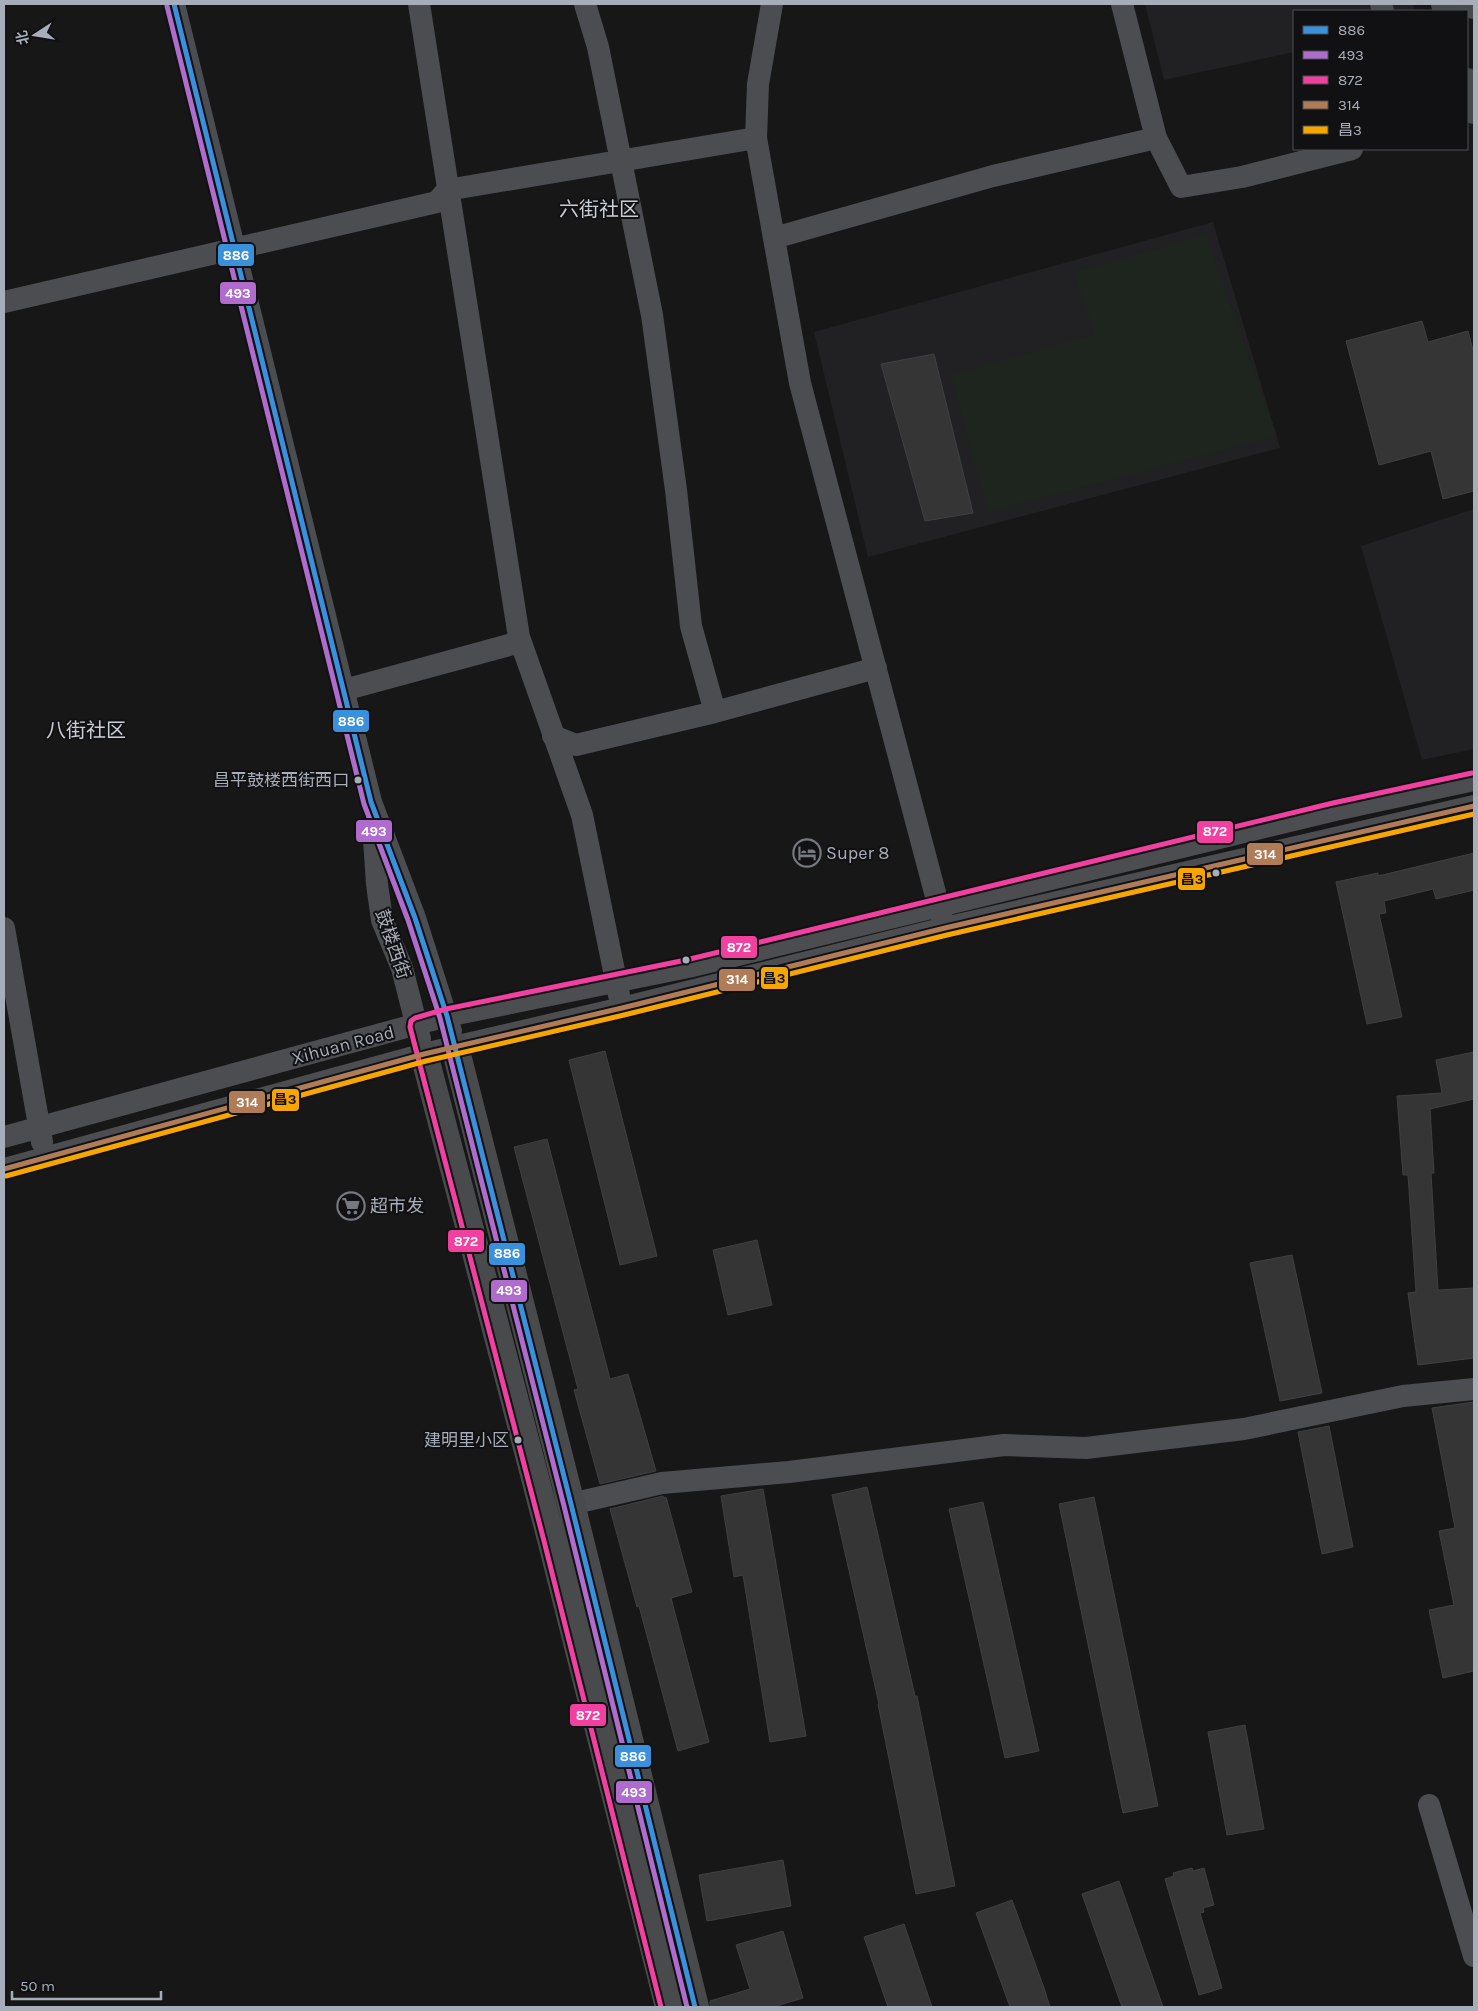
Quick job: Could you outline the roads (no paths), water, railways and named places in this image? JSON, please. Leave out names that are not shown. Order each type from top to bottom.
[{"type":"main road","points":[[1468,86],[1474,110]]},
{"type":"main road","points":[[455,1047],[571,1504],[695,2007]]},
{"type":"main road","points":[[424,1054],[669,2007]]},
{"type":"street","name":"鼓楼西街","points":[[174,4],[371,802],[415,918],[447,1016],[455,1047]]},
{"type":"street","points":[[419,4],[520,642],[552,736],[582,815],[622,1008]]},
{"type":"street","points":[[586,4],[598,47],[652,315],[676,490],[691,626],[715,712]]},
{"type":"street","points":[[772,4],[758,84],[756,138],[800,383],[945,928]]},
{"type":"street","points":[[1122,4],[1156,138],[1182,187],[1242,177],[1348,150]]},
{"type":"street","points":[[4,302],[437,202],[447,190],[756,138]]},
{"type":"street","points":[[774,238],[993,176],[1156,138]]},
{"type":"street","points":[[344,690],[520,642]]},
{"type":"street","points":[[552,736],[576,746],[715,712],[876,668]]},
{"type":"street","name":"Xihuan Road","points":[[4,1137],[447,1016],[688,967],[1335,810],[1474,780]]},
{"type":"street","name":"鼓楼西街","points":[[371,802],[376,884],[382,920],[402,968],[424,1054]]},
{"type":"street","name":"Xihuan Road","points":[[4,1169],[424,1054],[622,1008],[945,928],[1474,806]]},
{"type":"street","points":[[4,928],[45,1158]]},
{"type":"street","points":[[571,1504],[662,1483],[789,1472],[1004,1445],[1086,1448],[1244,1429],[1403,1396],[1474,1388]]},
{"type":"street","points":[[1430,1805],[1474,1956]]},
{"type":"place","name":"昌平鼓楼西街西口","points":[[358,780]]},
{"type":"place","name":"Super 8","points":[[807,853]]},
{"type":"place","name":"超市发","points":[[351,1206]]},
{"type":"place","name":"建明里小区","points":[[518,1440]]},
{"type":"district","name":"六街社区","points":[[599,209]]},
{"type":"district","name":"八街社区","points":[[86,730]]}]
